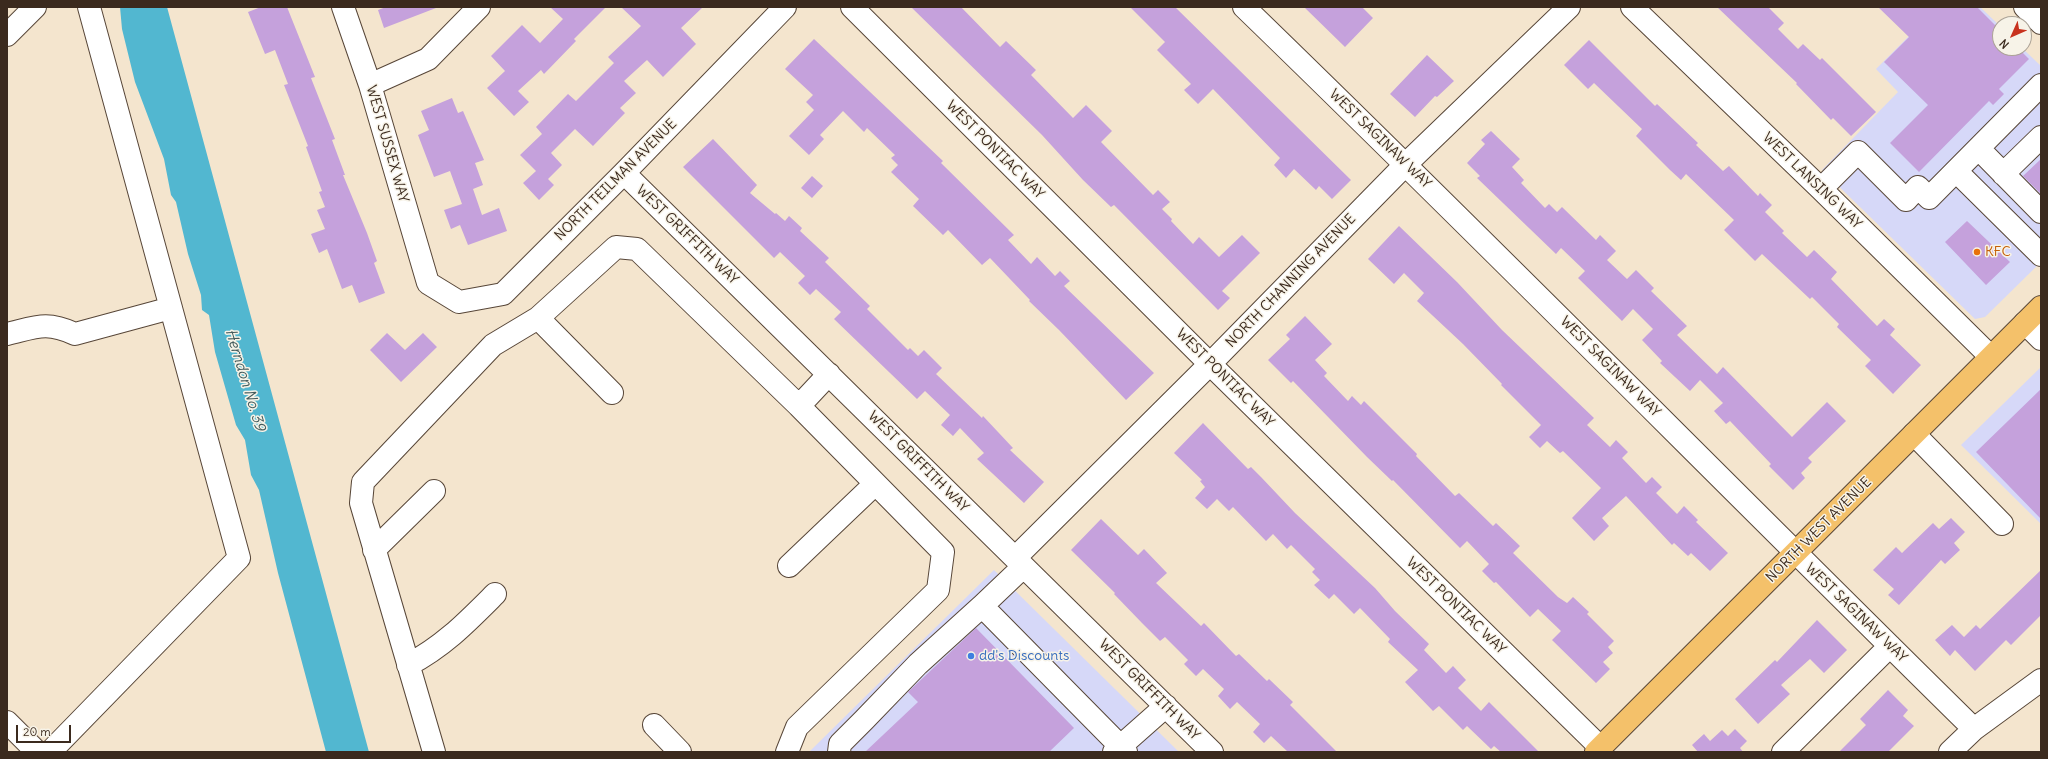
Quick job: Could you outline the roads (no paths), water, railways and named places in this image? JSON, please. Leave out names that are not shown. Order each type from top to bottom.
[{"type":"main road","name":"NORTH WEST AVENUE","points":[[1598,750],[1796,554],[1990,356],[2041,307]]},
{"type":"street","points":[[7,35],[35,7]]},
{"type":"street","points":[[50,752],[239,558],[89,7]]},
{"type":"street","name":"WEST SUSSEX WAY","points":[[343,7],[370,84],[428,283]]},
{"type":"street","points":[[370,84],[428,59],[478,7]]},
{"type":"street","name":"NORTH TEILMAN AVENUE","points":[[428,283],[459,302],[503,294],[624,174],[784,7]]},
{"type":"street","name":"WEST PONTIAC WAY","points":[[852,7],[1598,750]]},
{"type":"street","name":"WEST SAGINAW WAY","points":[[1244,7],[1406,164],[1796,554],[1974,729]]},
{"type":"street","name":"NORTH CHANNING AVENUE","points":[[839,752],[840,744],[918,664],[982,606],[1019,562],[1210,364],[1406,164],[1569,7]]},
{"type":"street","name":"WEST LANSING WAY","points":[[1632,7],[1821,189],[1990,356]]},
{"type":"street","points":[[2025,7],[2041,22]]},
{"type":"street","points":[[1821,189],[1858,152],[1906,200],[1918,187],[1929,198],[2041,85]]},
{"type":"street","points":[[2003,174],[2041,137]]},
{"type":"street","points":[[1979,148],[2041,212]]},
{"type":"street","points":[[1956,171],[2041,255]]},
{"type":"street","name":"WEST GRIFFITH WAY","points":[[624,174],[1212,752]]},
{"type":"street","points":[[434,752],[361,503],[363,482],[493,345],[538,318],[616,247],[637,249],[799,406],[943,552],[938,590],[797,727],[787,752]]},
{"type":"street","points":[[7,334],[45,325],[61,328],[75,334],[171,308]]},
{"type":"street","points":[[538,318],[612,393]]},
{"type":"street","points":[[2025,323],[2041,339]]},
{"type":"street","points":[[799,406],[829,374]]},
{"type":"street","points":[[1914,434],[2002,524]]},
{"type":"street","points":[[789,566],[875,484]]},
{"type":"street","points":[[374,550],[434,491]]},
{"type":"street","points":[[408,665],[430,654],[447,641],[495,594]]},
{"type":"street","points":[[982,606],[1120,750],[1166,706]]},
{"type":"street","points":[[1783,752],[1890,646]]},
{"type":"street","points":[[1950,752],[1974,729],[2041,680]]},
{"type":"street","points":[[7,722],[37,752]]},
{"type":"street","points":[[654,725],[680,752]]},
{"type":"water","name":"Herndon No. 39","points":[[120,7],[167,7],[369,752],[326,752],[278,573],[259,490],[251,475],[245,440],[236,425],[215,352],[209,315],[202,310],[201,295],[188,254],[176,202],[171,195],[164,159],[135,82],[122,29]]},
{"type":"place","name":"KFC","points":[[1977,252]]},
{"type":"place","name":"dd's Discounts","points":[[971,656]]}]
